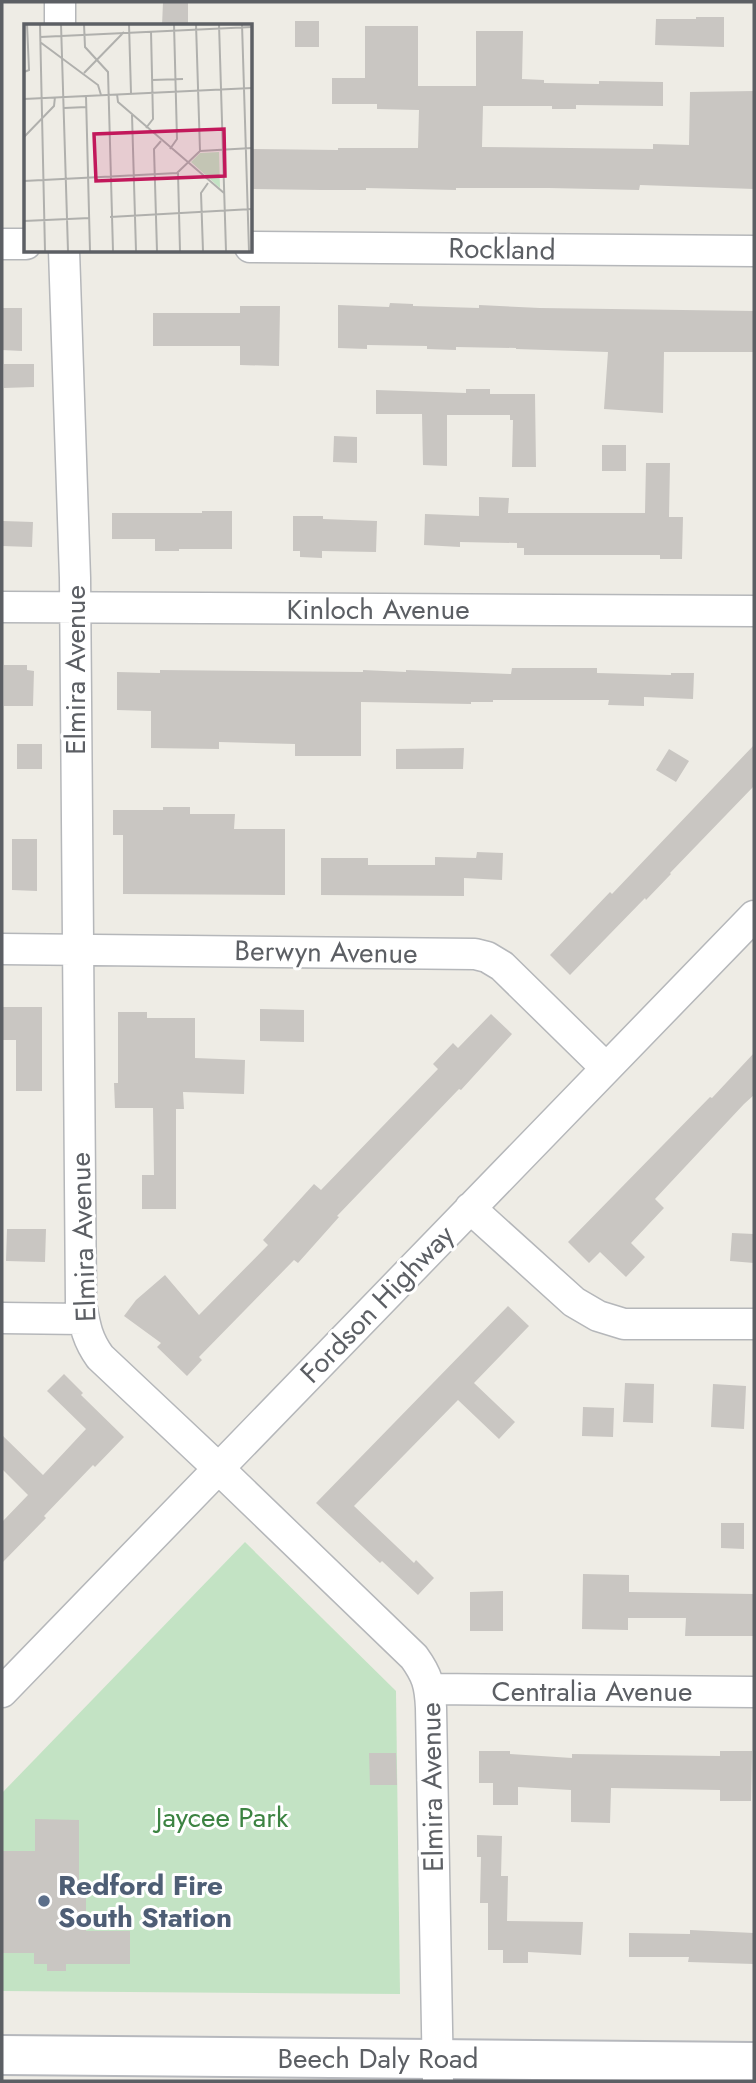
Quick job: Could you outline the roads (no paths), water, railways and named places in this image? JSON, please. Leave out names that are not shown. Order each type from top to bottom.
[{"type":"main road","name":"Beech Daly Road","points":[[2,2055],[438,2070],[754,2062]]},
{"type":"street","points":[[60,2],[60,24]]},
{"type":"street","points":[[2,244],[24,244]]},
{"type":"street","name":"Rockland","points":[[252,247],[754,251]]},
{"type":"street","name":"Elmira Avenue","points":[[64,252],[75,607],[83,1319],[88,1341],[100,1357],[414,1657],[426,1673],[430,1689],[438,2070]]},
{"type":"street","name":"Kinloch Avenue","points":[[2,607],[754,611]]},
{"type":"street","name":"Fordson Highway","points":[[2,1692],[754,916]]},
{"type":"street","name":"Berwyn Avenue","points":[[2,949],[475,954],[487,957],[502,966],[606,1068]]},
{"type":"street","points":[[470,1208],[574,1302],[598,1317],[624,1324],[754,1324]]},
{"type":"street","points":[[2,1318],[83,1319]]},
{"type":"street","name":"Centralia Avenue","points":[[430,1689],[754,1692]]},
{"type":"place","name":"Redford Fire South Station","points":[[44,1901]]},
{"type":"park label","name":"Jaycee Park","points":[[222,1817]]}]
